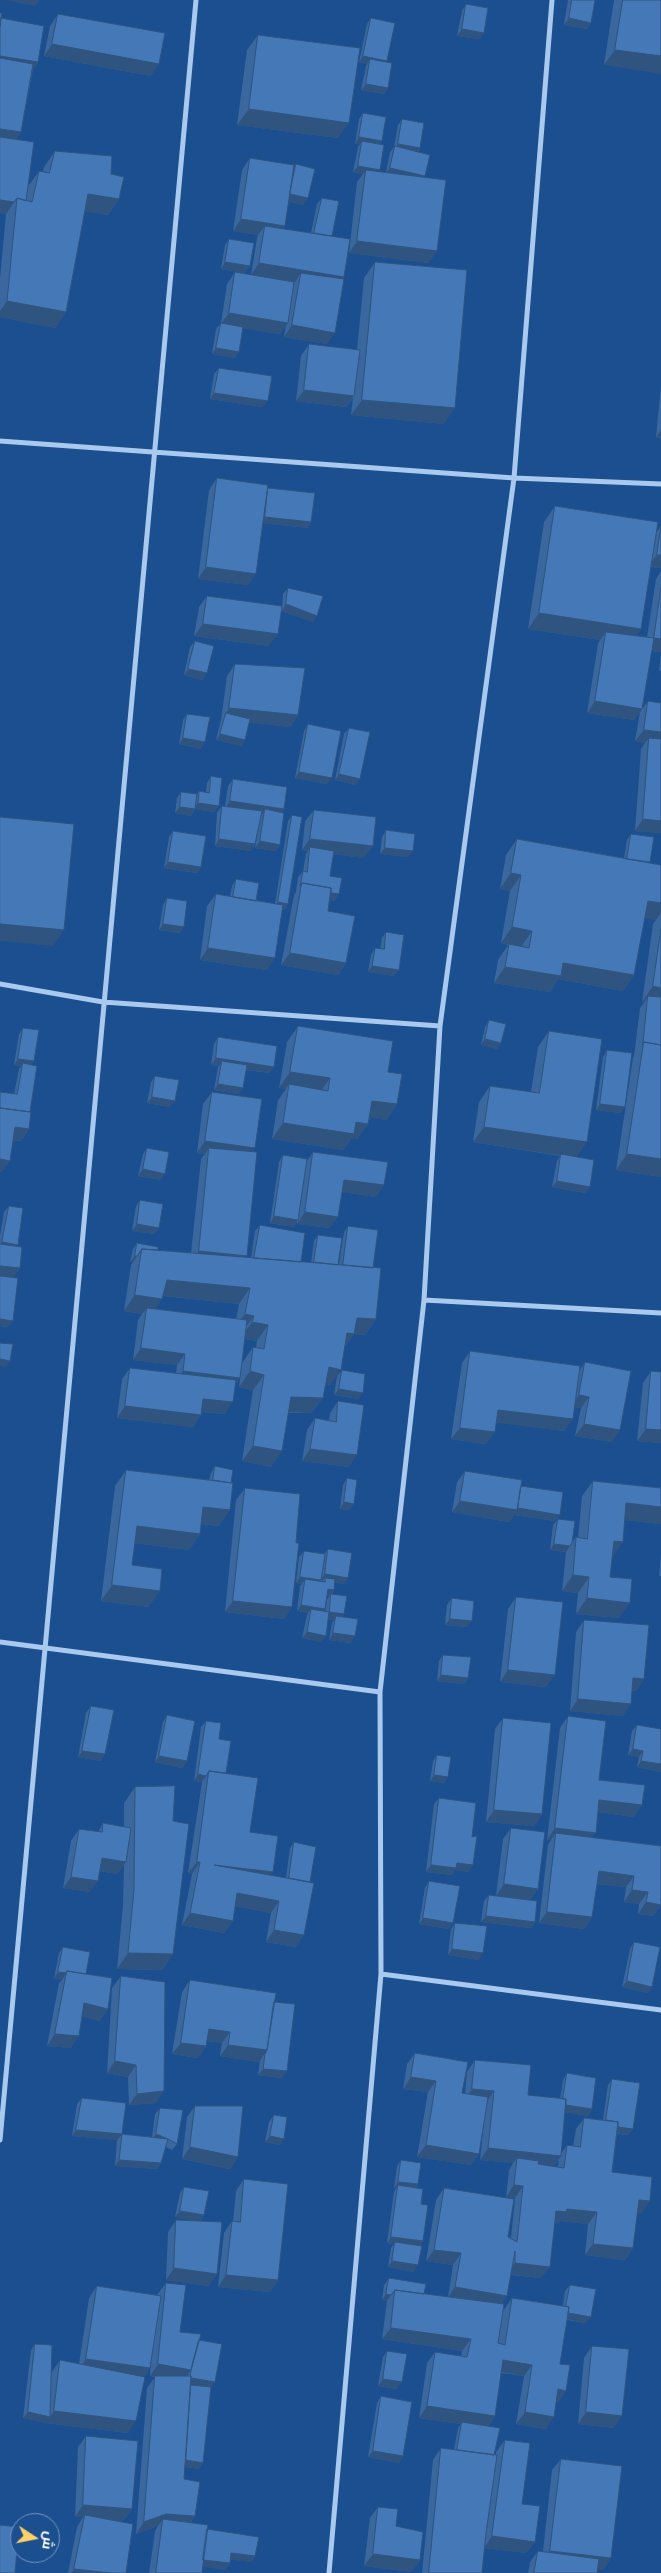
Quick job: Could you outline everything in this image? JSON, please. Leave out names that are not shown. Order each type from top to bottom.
[{"type":"street","points":[[0,2140],[43,1647],[157,452],[196,0]]},
{"type":"street","points":[[329,2573],[381,1974],[380,1692],[424,1300],[440,1026],[514,478],[552,0]]},
{"type":"street","points":[[0,440],[514,478],[661,484]]},
{"type":"street","points":[[0,984],[104,1002],[440,1026]]},
{"type":"street","points":[[424,1300],[661,1313]]},
{"type":"street","points":[[0,1642],[380,1692]]},
{"type":"street","points":[[381,1974],[661,2010]]},
{"type":"building","points":[[572,0],[595,0],[591,23],[569,18]]},
{"type":"building","points":[[623,0],[661,0],[661,56],[615,50]]},
{"type":"building","points":[[466,4],[488,8],[484,33],[462,29]]},
{"type":"building","points":[[58,14],[165,33],[159,64],[52,44]]},
{"type":"building","points":[[1,18],[44,26],[38,62],[0,56]]},
{"type":"building","points":[[371,18],[395,23],[387,61],[363,56]]},
{"type":"building","points":[[258,35],[360,48],[349,123],[249,109]]},
{"type":"building","points":[[0,58],[33,64],[21,132],[0,129]]},
{"type":"building","points":[[370,59],[392,63],[388,88],[366,84]]},
{"type":"building","points":[[363,113],[386,117],[382,141],[359,137]]},
{"type":"building","points":[[402,119],[424,123],[420,148],[398,144]]},
{"type":"building","points":[[0,137],[34,142],[26,201],[17,198],[14,202],[0,200]]},
{"type":"building","points":[[362,141],[384,145],[380,170],[358,166]]},
{"type":"building","points":[[395,146],[430,155],[425,176],[390,168]]},
{"type":"building","points":[[55,151],[112,156],[111,174],[124,177],[119,199],[88,194],[66,312],[7,301],[17,198],[32,202],[39,171],[49,173]]},
{"type":"building","points":[[250,158],[294,165],[285,226],[241,219]]},
{"type":"building","points":[[296,164],[315,169],[308,198],[290,194]]},
{"type":"building","points":[[366,170],[446,180],[437,251],[357,241]]},
{"type":"building","points":[[322,198],[339,201],[332,236],[314,233]]},
{"type":"building","points":[[265,226],[350,239],[344,277],[259,263]]},
{"type":"building","points":[[229,239],[254,243],[250,266],[225,262]]},
{"type":"building","points":[[375,262],[467,270],[455,408],[362,400]]},
{"type":"building","points":[[235,272],[294,282],[288,323],[229,313]]},
{"type":"building","points":[[301,273],[344,279],[335,333],[292,325]]},
{"type":"building","points":[[221,323],[243,327],[239,352],[216,348]]},
{"type":"building","points":[[309,344],[360,350],[354,396],[304,390]]},
{"type":"building","points":[[219,368],[272,376],[268,401],[214,393]]},
{"type":"building","points":[[217,478],[268,485],[256,574],[206,567]]},
{"type":"building","points":[[268,488],[315,493],[311,522],[265,517]]},
{"type":"building","points":[[555,506],[658,522],[641,629],[539,613]]},
{"type":"building","points":[[661,526],[661,555],[657,555]]},
{"type":"building","points":[[288,588],[323,596],[317,616],[286,604]]},
{"type":"building","points":[[661,588],[661,639],[654,638]]},
{"type":"building","points":[[207,596],[282,606],[278,634],[203,624]]},
{"type":"building","points":[[606,632],[654,638],[642,709],[595,701]]},
{"type":"building","points":[[195,641],[214,646],[207,673],[188,669]]},
{"type":"building","points":[[235,664],[305,668],[298,715],[229,708]]},
{"type":"building","points":[[648,701],[661,703],[661,732],[644,730]]},
{"type":"building","points":[[226,713],[250,719],[245,740],[220,734]]},
{"type":"building","points":[[187,714],[210,717],[205,742],[183,738]]},
{"type":"building","points":[[308,724],[341,731],[332,778],[299,772]]},
{"type":"building","points":[[349,728],[370,732],[360,779],[339,774]]},
{"type":"building","points":[[649,738],[661,739],[661,821],[643,819]]},
{"type":"building","points":[[211,776],[222,778],[219,806],[198,803],[199,791],[209,793]]},
{"type":"building","points":[[233,779],[287,787],[284,809],[230,801]]},
{"type":"building","points":[[181,792],[197,794],[195,809],[180,807]]},
{"type":"building","points":[[222,806],[262,811],[255,844],[219,839]]},
{"type":"building","points":[[265,809],[284,813],[280,845],[260,841]]},
{"type":"building","points":[[314,810],[376,817],[373,846],[310,839]]},
{"type":"building","points":[[292,815],[302,817],[288,904],[278,902]]},
{"type":"building","points":[[0,817],[74,824],[64,930],[0,924]]},
{"type":"building","points":[[386,830],[415,834],[413,851],[385,848]]},
{"type":"building","points":[[173,831],[206,836],[201,867],[168,862]]},
{"type":"building","points":[[631,834],[654,837],[650,862],[627,859]]},
{"type":"building","points":[[517,839],[661,865],[661,903],[648,901],[634,975],[563,963],[561,976],[505,967],[509,944],[529,948],[532,931],[512,927],[521,875],[511,873]]},
{"type":"building","points":[[310,847],[334,851],[330,876],[342,878],[339,894],[331,893],[331,888],[302,883],[300,886],[303,871],[307,872]]},
{"type":"building","points":[[236,879],[259,883],[256,901],[233,897]]},
{"type":"building","points":[[302,883],[331,888],[328,911],[355,916],[346,963],[290,953]]},
{"type":"building","points":[[216,894],[283,905],[275,958],[208,948]]},
{"type":"building","points":[[167,898],[187,901],[184,927],[163,924]]},
{"type":"building","points":[[661,929],[661,988],[653,986]]},
{"type":"building","points":[[386,932],[404,935],[399,970],[372,966],[375,948],[384,949]]},
{"type":"building","points":[[648,996],[661,997],[661,1045],[644,1042],[643,1044]]},
{"type":"building","points":[[489,1020],[506,1024],[501,1043],[485,1039]]},
{"type":"building","points":[[298,1026],[393,1041],[388,1072],[402,1074],[397,1104],[372,1101],[368,1124],[356,1122],[354,1134],[283,1123],[289,1084],[328,1091],[330,1078],[290,1072]]},
{"type":"building","points":[[23,1028],[39,1030],[34,1061],[18,1059]]},
{"type":"building","points":[[549,1031],[602,1039],[587,1142],[484,1127],[490,1086],[539,1093]]},
{"type":"building","points":[[218,1037],[277,1046],[274,1067],[216,1058]]},
{"type":"building","points":[[644,1042],[661,1045],[661,1159],[627,1154]]},
{"type":"building","points":[[607,1050],[632,1053],[625,1107],[600,1104]]},
{"type":"building","points":[[222,1061],[247,1065],[243,1088],[218,1084]]},
{"type":"building","points":[[23,1063],[37,1066],[30,1112],[0,1108],[0,1092],[17,1094]]},
{"type":"building","points":[[155,1076],[179,1080],[175,1101],[152,1097]]},
{"type":"building","points":[[212,1092],[262,1099],[255,1148],[205,1141]]},
{"type":"building","points":[[0,1108],[31,1112],[29,1129],[15,1127],[10,1161],[0,1159]]},
{"type":"building","points":[[147,1148],[169,1152],[165,1174],[143,1169]]},
{"type":"building","points":[[209,1148],[257,1152],[247,1256],[199,1251]]},
{"type":"building","points":[[313,1152],[388,1162],[384,1185],[344,1180],[338,1217],[305,1212]]},
{"type":"building","points":[[561,1154],[594,1160],[590,1187],[557,1181]]},
{"type":"building","points":[[283,1155],[307,1159],[298,1220],[274,1216]]},
{"type":"building","points":[[140,1200],[163,1204],[159,1228],[137,1224]]},
{"type":"building","points":[[9,1206],[23,1208],[18,1245],[2,1242]]},
{"type":"building","points":[[260,1225],[305,1233],[301,1262],[254,1258]]},
{"type":"building","points":[[348,1226],[378,1230],[373,1268],[343,1265]]},
{"type":"building","points":[[318,1235],[342,1238],[338,1265],[314,1262]]},
{"type":"building","points":[[137,1243],[158,1247],[158,1250],[142,1249],[135,1256]]},
{"type":"building","points":[[0,1244],[22,1247],[20,1268],[0,1266]]},
{"type":"building","points":[[142,1249],[381,1268],[376,1319],[357,1318],[354,1334],[347,1333],[341,1370],[329,1367],[323,1398],[291,1397],[282,1451],[253,1446],[264,1375],[250,1371],[253,1347],[264,1349],[268,1325],[252,1322],[254,1316],[245,1314],[250,1288],[167,1280],[162,1299],[135,1295]]},
{"type":"building","points":[[0,1276],[18,1278],[13,1321],[0,1319]]},
{"type":"building","points":[[147,1308],[247,1320],[240,1378],[183,1371],[185,1354],[141,1348]]},
{"type":"building","points":[[0,1343],[13,1344],[10,1361],[0,1359]]},
{"type":"building","points":[[470,1351],[580,1366],[573,1419],[498,1410],[495,1432],[460,1428]]},
{"type":"building","points":[[585,1362],[631,1371],[620,1430],[584,1424],[589,1397],[579,1395]]},
{"type":"building","points":[[130,1368],[236,1380],[233,1402],[203,1399],[201,1415],[125,1406]]},
{"type":"building","points":[[342,1370],[365,1374],[363,1393],[339,1389]]},
{"type":"building","points":[[651,1371],[661,1372],[661,1430],[646,1429]]},
{"type":"building","points":[[338,1401],[364,1405],[357,1455],[310,1449],[315,1418],[336,1422]]},
{"type":"building","points":[[215,1466],[233,1470],[231,1483],[213,1480]]},
{"type":"building","points":[[126,1470],[233,1483],[230,1510],[203,1507],[200,1534],[137,1526],[132,1565],[162,1569],[160,1591],[112,1585]]},
{"type":"building","points":[[465,1471],[522,1480],[517,1510],[460,1501]]},
{"type":"building","points":[[347,1478],[357,1480],[354,1504],[344,1502]]},
{"type":"building","points":[[593,1481],[661,1488],[661,1507],[626,1503],[623,1542],[614,1541],[610,1577],[632,1579],[630,1603],[587,1598],[589,1577],[573,1575],[576,1537],[587,1539]]},
{"type":"building","points":[[521,1486],[563,1492],[560,1515],[518,1508]]},
{"type":"building","points":[[245,1488],[300,1494],[296,1543],[299,1543],[292,1607],[233,1601]]},
{"type":"building","points":[[558,1519],[575,1521],[570,1546],[554,1544]]},
{"type":"building","points":[[328,1549],[352,1553],[348,1578],[325,1574]]},
{"type":"building","points":[[304,1551],[325,1554],[321,1580],[300,1577]]},
{"type":"building","points":[[325,1578],[335,1579],[334,1590],[328,1589],[325,1609],[301,1605],[305,1579],[325,1582]]},
{"type":"building","points":[[331,1594],[347,1596],[344,1614],[329,1612]]},
{"type":"building","points":[[516,1597],[563,1602],[555,1675],[508,1670]]},
{"type":"building","points":[[452,1598],[474,1601],[472,1621],[450,1619]]},
{"type":"building","points":[[311,1609],[329,1612],[326,1636],[307,1632]]},
{"type":"building","points":[[336,1616],[358,1619],[355,1636],[333,1633]]},
{"type":"building","points":[[584,1620],[649,1625],[644,1679],[633,1678],[631,1704],[578,1699]]},
{"type":"building","points":[[443,1655],[471,1657],[468,1678],[441,1675]]},
{"type":"building","points":[[91,1706],[114,1710],[105,1754],[82,1751]]},
{"type":"building","points":[[167,1715],[195,1721],[187,1761],[159,1756]]},
{"type":"building","points":[[568,1716],[606,1721],[599,1780],[645,1785],[642,1805],[599,1800],[596,1833],[555,1828]]},
{"type":"building","points":[[503,1718],[551,1723],[542,1814],[494,1810]]},
{"type":"building","points":[[206,1721],[221,1723],[219,1739],[231,1741],[226,1773],[209,1771],[206,1776],[198,1774]]},
{"type":"building","points":[[637,1725],[661,1729],[661,1764],[641,1761],[643,1751],[633,1749]]},
{"type":"building","points":[[437,1755],[451,1757],[448,1777],[434,1775]]},
{"type":"building","points":[[209,1771],[258,1778],[250,1832],[278,1836],[273,1872],[214,1865],[314,1883],[304,1935],[274,1930],[279,1901],[237,1893],[233,1921],[190,1913],[200,1862],[197,1862]]},
{"type":"building","points":[[175,1786],[173,1821],[189,1824],[173,1954],[128,1953],[134,1889],[135,1787]]},
{"type":"building","points":[[439,1798],[476,1803],[472,1837],[477,1836],[473,1865],[457,1863],[456,1868],[431,1865]]},
{"type":"building","points":[[103,1823],[131,1828],[126,1862],[102,1858],[98,1881],[71,1877],[79,1829],[102,1832]]},
{"type":"building","points":[[511,1828],[545,1832],[538,1889],[504,1884]]},
{"type":"building","points":[[556,1833],[661,1846],[661,1905],[646,1902],[648,1892],[632,1890],[634,1876],[599,1871],[592,1917],[547,1912]]},
{"type":"building","points":[[294,1842],[316,1847],[310,1882],[289,1878]]},
{"type":"building","points":[[429,1881],[460,1886],[453,1923],[423,1918]]},
{"type":"building","points":[[489,1895],[537,1901],[535,1922],[486,1916]]},
{"type":"building","points":[[455,1923],[487,1926],[483,1953],[452,1949]]},
{"type":"building","points":[[634,1942],[660,1947],[652,1987],[627,1981]]},
{"type":"building","points":[[63,1947],[90,1952],[86,1974],[67,1971],[66,1973],[58,1972]]},
{"type":"building","points":[[67,1971],[112,1978],[108,2009],[84,2003],[79,2036],[55,2034]]},
{"type":"building","points":[[121,1976],[165,1982],[164,2091],[137,2094],[136,2065],[115,2061]]},
{"type":"building","points":[[190,1980],[276,1993],[267,2050],[228,2045],[230,2032],[209,2029],[206,2046],[181,2043]]},
{"type":"building","points":[[274,2002],[295,2004],[287,2071],[263,2069]]},
{"type":"building","points":[[415,2053],[468,2062],[462,2093],[488,2097],[479,2154],[426,2145],[436,2081],[411,2077]]},
{"type":"building","points":[[475,2060],[531,2065],[528,2095],[566,2099],[561,2156],[488,2148],[494,2091],[472,2089]]},
{"type":"building","points":[[567,2073],[596,2078],[592,2109],[566,2105],[566,2099],[563,2099]]},
{"type":"building","points":[[612,2079],[640,2083],[633,2129],[618,2127],[618,2122],[606,2120]]},
{"type":"building","points":[[82,2098],[126,2103],[122,2134],[76,2130]]},
{"type":"building","points":[[195,2106],[243,2106],[238,2157],[190,2147]]},
{"type":"building","points":[[160,2108],[183,2110],[177,2144],[156,2134]]},
{"type":"building","points":[[274,2115],[287,2117],[284,2139],[270,2136]]},
{"type":"building","points":[[584,2118],[618,2122],[612,2172],[652,2177],[650,2201],[639,2200],[633,2248],[593,2244],[597,2212],[567,2209],[566,2212],[556,2211],[550,2267],[515,2263],[515,2251],[507,2296],[455,2287],[461,2253],[434,2250],[444,2188],[514,2199],[508,2237],[517,2242],[523,2186],[514,2185],[517,2158],[539,2161],[538,2164],[564,2168],[567,2145],[580,2147]]},
{"type":"building","points":[[122,2134],[168,2139],[161,2163],[119,2160]]},
{"type":"building","points":[[401,2160],[421,2163],[418,2184],[398,2182]]},
{"type":"building","points":[[244,2179],[288,2184],[278,2280],[226,2275],[232,2221],[240,2222]]},
{"type":"building","points":[[398,2185],[423,2189],[421,2204],[428,2205],[423,2241],[391,2237]]},
{"type":"building","points":[[184,2187],[209,2191],[204,2215],[180,2211]]},
{"type":"building","points":[[176,2220],[222,2222],[217,2274],[174,2268]]},
{"type":"building","points":[[395,2242],[422,2246],[418,2265],[392,2261]]},
{"type":"building","points":[[389,2278],[426,2284],[424,2294],[395,2290],[391,2295],[386,2294]]},
{"type":"building","points":[[166,2283],[186,2285],[180,2332],[201,2334],[191,2370],[158,2364]]},
{"type":"building","points":[[570,2285],[596,2289],[591,2317],[568,2313],[569,2307],[566,2306]]},
{"type":"building","points":[[97,2286],[161,2296],[150,2368],[86,2359]]},
{"type":"building","points":[[395,2290],[504,2304],[498,2343],[505,2345],[512,2298],[569,2307],[560,2364],[570,2365],[566,2391],[558,2389],[554,2417],[525,2412],[532,2365],[503,2360],[495,2416],[427,2406],[435,2352],[467,2357],[471,2339],[391,2328]]},
{"type":"building","points":[[199,2340],[222,2344],[215,2382],[191,2378],[190,2376]]},
{"type":"building","points":[[35,2344],[52,2345],[50,2417],[28,2412]]},
{"type":"building","points":[[592,2346],[629,2349],[622,2416],[586,2412]]},
{"type":"building","points":[[387,2351],[407,2354],[402,2382],[383,2379]]},
{"type":"building","points":[[60,2360],[145,2377],[136,2421],[54,2411]]},
{"type":"building","points":[[155,2376],[191,2376],[184,2479],[200,2482],[195,2516],[166,2514],[144,2522]]},
{"type":"building","points":[[191,2385],[211,2387],[203,2463],[186,2460]]},
{"type":"building","points":[[381,2396],[412,2402],[403,2456],[373,2451]]},
{"type":"building","points":[[462,2422],[500,2428],[494,2455],[457,2450]]},
{"type":"building","points":[[86,2436],[138,2441],[132,2509],[83,2505]]},
{"type":"building","points":[[505,2440],[530,2443],[522,2504],[540,2506],[535,2542],[492,2536]]},
{"type":"building","points":[[441,2448],[497,2455],[482,2573],[429,2573]]},
{"type":"building","points":[[561,2459],[622,2466],[611,2558],[550,2551]]},
{"type":"building","points":[[378,2507],[398,2509],[396,2526],[423,2532],[420,2560],[373,2554]]},
{"type":"building","points":[[85,2515],[133,2524],[126,2573],[74,2569]]},
{"type":"building","points":[[163,2519],[208,2525],[202,2573],[156,2573]]},
{"type":"building","points":[[0,2525],[10,2526],[10,2563],[16,2563],[15,2573],[0,2573]]},
{"type":"building","points":[[207,2529],[259,2537],[255,2556],[231,2553],[230,2563],[203,2560]]},
{"type":"building","points":[[538,2551],[599,2559],[597,2573],[534,2573]]}]
